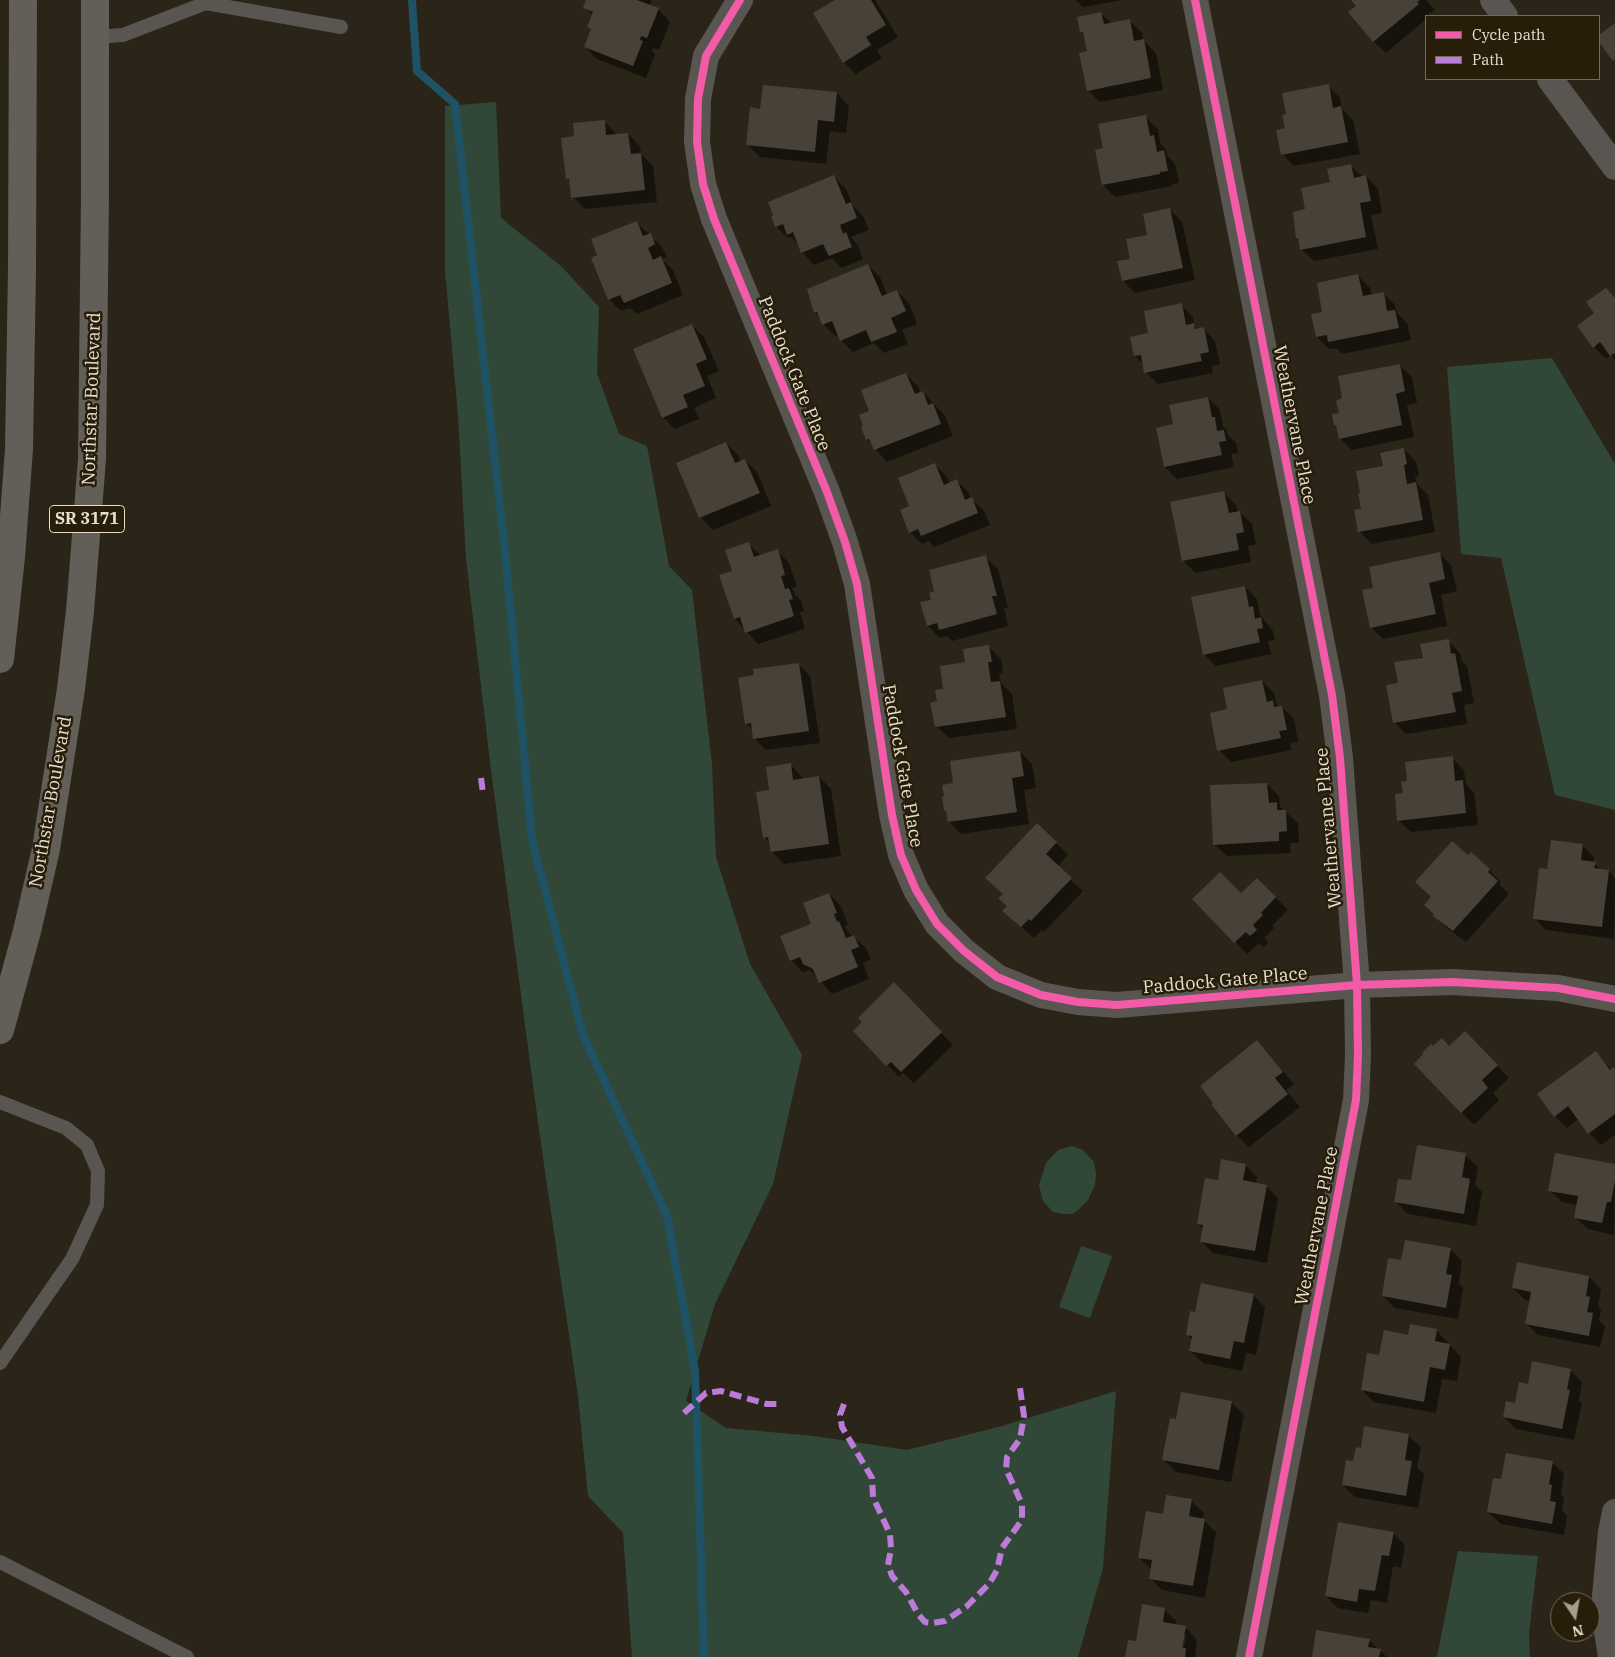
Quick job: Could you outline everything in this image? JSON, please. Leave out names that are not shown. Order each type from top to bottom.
[{"type":"main road","points":[[0,659],[11,557],[19,449],[23,0]]},
{"type":"main road","name":"Northstar Boulevard","points":[[0,1030],[28,932],[46,849],[71,689],[80,611],[92,459],[95,0]]},
{"type":"street","name":"Paddock Gate Place","points":[[740,0],[706,56],[698,99],[697,142],[703,184],[714,219],[823,482],[845,542],[857,584],[892,815],[901,855],[916,890],[937,924],[964,951],[997,977],[1041,995],[1078,1002],[1117,1005],[1357,985],[1462,982],[1558,988],[1615,999]]},
{"type":"street","name":"Weathervane Place","points":[[1195,0],[1332,695],[1340,758],[1357,985],[1358,1055],[1356,1100],[1249,1657]]},
{"type":"street","points":[[1493,0],[1503,15]]},
{"type":"street","points":[[1551,80],[1615,167]]},
{"type":"street","points":[[1610,1657],[1605,1596],[1611,1532],[1615,1512]]},
{"type":"lane","points":[[95,37],[123,35],[206,1],[341,27]]},
{"type":"lane","points":[[0,1102],[66,1128],[87,1145],[98,1171],[97,1205],[72,1259],[0,1363]]},
{"type":"lane","points":[[0,1562],[187,1657]]},
{"type":"green space","points":[[496,102],[501,218],[561,266],[599,307],[597,373],[619,434],[647,446],[669,566],[692,590],[712,764],[716,857],[750,964],[802,1055],[773,1184],[715,1304],[686,1401],[726,1428],[814,1436],[907,1450],[1002,1426],[1116,1391],[1103,1568],[1078,1657],[632,1657],[623,1533],[588,1496],[578,1396],[540,1137],[491,770],[466,559],[458,415],[445,271],[445,106]]},
{"type":"green space","points":[[1552,358],[1615,464],[1615,810],[1555,795],[1501,558],[1461,554],[1447,367]]},
{"type":"green space","points":[[1072,1146],[1083,1150],[1094,1162],[1095,1185],[1088,1200],[1077,1211],[1072,1214],[1053,1212],[1043,1201],[1039,1185],[1046,1163],[1058,1150]]},
{"type":"green space","points":[[1081,1246],[1112,1256],[1090,1318],[1059,1307]]},
{"type":"green space","points":[[1458,1551],[1538,1556],[1529,1633],[1530,1657],[1437,1657]]},
{"type":"building","points":[[586,0],[637,0],[659,8],[647,38],[641,36],[640,40],[643,41],[633,66],[584,47],[591,29],[587,27],[593,12],[583,8]]},
{"type":"building","points":[[835,0],[871,0],[886,25],[866,37],[871,45],[843,63],[813,13]]},
{"type":"building","points":[[1351,0],[1420,0],[1417,2],[1419,4],[1373,42],[1348,12],[1356,6]]},
{"type":"building","points":[[1101,12],[1104,24],[1130,19],[1134,41],[1144,39],[1151,78],[1087,91],[1079,53],[1087,51],[1083,32],[1080,32],[1077,17]]},
{"type":"building","points":[[1615,23],[1615,59],[1613,61],[1600,43],[1600,34]]},
{"type":"building","points":[[1329,84],[1333,108],[1341,106],[1348,142],[1281,155],[1276,130],[1285,128],[1282,115],[1286,114],[1282,93]]},
{"type":"building","points":[[763,85],[837,92],[834,122],[818,120],[815,152],[746,145],[750,107],[760,109]]},
{"type":"building","points":[[1146,115],[1150,136],[1154,135],[1157,152],[1164,150],[1168,171],[1102,185],[1095,150],[1103,148],[1098,124]]},
{"type":"building","points":[[605,120],[606,135],[628,133],[631,154],[641,153],[645,190],[571,198],[569,179],[566,179],[561,138],[574,136],[573,123]]},
{"type":"building","points":[[1351,164],[1354,178],[1366,175],[1371,201],[1360,203],[1366,237],[1300,250],[1298,238],[1296,238],[1293,212],[1305,209],[1301,188],[1330,182],[1327,169]]},
{"type":"building","points":[[834,175],[846,204],[851,202],[857,218],[840,225],[843,234],[846,232],[852,247],[829,256],[823,244],[801,253],[793,232],[787,235],[783,224],[775,227],[768,202]]},
{"type":"building","points":[[1170,208],[1183,268],[1122,281],[1117,261],[1130,259],[1126,239],[1147,235],[1143,214]]},
{"type":"building","points":[[637,221],[643,236],[651,233],[655,244],[648,248],[653,260],[661,256],[672,283],[624,303],[620,295],[608,300],[591,258],[597,255],[591,239]]},
{"type":"building","points":[[868,264],[882,296],[897,290],[906,311],[891,318],[897,332],[871,342],[866,330],[840,341],[832,321],[822,325],[817,312],[814,313],[807,289]]},
{"type":"building","points":[[1358,274],[1363,296],[1384,292],[1387,311],[1395,310],[1399,328],[1328,342],[1327,335],[1316,337],[1311,314],[1322,312],[1317,283]]},
{"type":"building","points":[[1606,288],[1615,297],[1615,353],[1610,356],[1600,342],[1593,348],[1577,326],[1594,313],[1586,302]]},
{"type":"building","points":[[1182,303],[1186,325],[1194,323],[1195,329],[1204,327],[1209,352],[1200,354],[1202,361],[1144,373],[1141,355],[1134,356],[1130,337],[1148,333],[1144,311]]},
{"type":"building","points":[[692,324],[707,359],[696,364],[705,386],[683,395],[688,407],[662,418],[633,349]]},
{"type":"building","points":[[1400,364],[1405,391],[1396,394],[1402,425],[1339,439],[1332,414],[1339,413],[1336,401],[1342,398],[1338,376]]},
{"type":"building","points":[[906,373],[915,394],[923,391],[928,405],[933,403],[941,424],[874,450],[869,439],[866,440],[861,427],[863,426],[859,415],[869,411],[861,390]]},
{"type":"building","points":[[1208,397],[1212,417],[1215,417],[1217,431],[1224,430],[1226,441],[1219,442],[1222,455],[1164,467],[1156,428],[1173,424],[1169,405]]},
{"type":"building","points":[[726,442],[735,463],[745,459],[760,493],[699,518],[676,463]]},
{"type":"building","points":[[1404,448],[1407,464],[1404,465],[1407,484],[1416,482],[1423,520],[1358,532],[1354,510],[1361,509],[1356,471],[1383,466],[1380,453]]},
{"type":"building","points":[[935,463],[944,485],[957,479],[965,500],[972,497],[978,513],[921,536],[918,529],[909,533],[900,510],[909,506],[898,478]]},
{"type":"building","points":[[1224,491],[1229,513],[1240,511],[1244,532],[1236,534],[1239,550],[1182,561],[1170,502]]},
{"type":"building","points":[[749,542],[754,557],[778,549],[785,575],[781,576],[785,589],[789,588],[793,599],[789,600],[794,616],[745,633],[740,617],[734,619],[719,575],[732,571],[725,550]]},
{"type":"building","points":[[1440,552],[1445,579],[1429,583],[1436,614],[1370,628],[1362,590],[1373,588],[1369,567]]},
{"type":"building","points":[[986,555],[997,596],[992,596],[997,614],[939,630],[937,623],[927,626],[920,602],[931,600],[929,593],[934,591],[929,570]]},
{"type":"building","points":[[1245,586],[1249,607],[1253,606],[1255,619],[1261,617],[1263,628],[1257,629],[1260,642],[1203,655],[1191,597]]},
{"type":"building","points":[[1449,639],[1451,654],[1455,653],[1462,691],[1452,693],[1456,712],[1393,723],[1386,685],[1398,683],[1394,662],[1423,658],[1420,644]]},
{"type":"building","points":[[989,645],[992,662],[988,662],[991,682],[1000,681],[1006,717],[935,727],[930,703],[937,701],[935,690],[943,689],[940,666],[965,662],[963,649]]},
{"type":"building","points":[[799,663],[809,731],[753,739],[751,723],[745,724],[738,678],[754,675],[753,669]]},
{"type":"building","points":[[1262,680],[1267,702],[1273,700],[1274,707],[1282,706],[1287,730],[1279,731],[1281,738],[1217,751],[1210,713],[1227,709],[1223,688]]},
{"type":"building","points":[[1020,751],[1024,776],[1012,778],[1017,812],[948,822],[946,811],[944,811],[942,785],[953,783],[950,761]]},
{"type":"building","points":[[1453,756],[1455,781],[1463,780],[1466,813],[1397,821],[1395,794],[1403,793],[1401,782],[1407,781],[1405,762]]},
{"type":"building","points":[[791,763],[793,780],[819,776],[829,844],[771,852],[768,837],[763,838],[756,792],[769,790],[766,767]]},
{"type":"building","points":[[1267,783],[1269,803],[1277,802],[1277,810],[1286,810],[1287,831],[1279,832],[1279,841],[1213,845],[1210,785]]},
{"type":"building","points":[[1037,823],[1057,842],[1046,854],[1072,878],[1031,921],[1029,919],[1021,927],[1002,911],[1007,906],[998,898],[1003,894],[985,878]]},
{"type":"building","points":[[1551,840],[1583,844],[1581,860],[1596,862],[1594,868],[1609,870],[1602,927],[1533,919],[1539,868],[1547,869]]},
{"type":"building","points":[[1452,841],[1468,855],[1471,852],[1490,869],[1488,872],[1498,881],[1453,931],[1433,916],[1434,914],[1424,905],[1431,897],[1415,882]]},
{"type":"building","points":[[1220,872],[1241,893],[1257,878],[1276,897],[1253,925],[1257,930],[1250,936],[1246,932],[1234,943],[1192,899]]},
{"type":"building","points":[[829,893],[837,913],[834,914],[837,922],[839,921],[846,938],[854,935],[859,947],[851,950],[858,967],[819,983],[813,969],[803,964],[800,957],[790,961],[780,936],[811,924],[803,903]]},
{"type":"building","points":[[894,982],[942,1032],[901,1072],[891,1062],[886,1066],[853,1031],[862,1022],[858,1018]]},
{"type":"building","points":[[1465,1031],[1498,1065],[1482,1080],[1488,1088],[1461,1113],[1414,1064],[1431,1044],[1433,1046],[1442,1038],[1449,1046]]},
{"type":"building","points":[[1257,1040],[1283,1072],[1275,1078],[1288,1094],[1236,1136],[1211,1104],[1213,1103],[1200,1086]]},
{"type":"building","points":[[1596,1051],[1610,1070],[1613,1067],[1615,1069],[1615,1114],[1588,1134],[1568,1106],[1554,1117],[1537,1094]]},
{"type":"building","points":[[1417,1145],[1466,1153],[1462,1177],[1470,1179],[1464,1214],[1394,1202],[1398,1179],[1411,1180]]},
{"type":"building","points":[[1555,1153],[1615,1164],[1615,1180],[1611,1202],[1607,1202],[1602,1223],[1574,1218],[1578,1196],[1548,1191]]},
{"type":"building","points":[[1221,1159],[1246,1164],[1243,1180],[1267,1185],[1255,1251],[1200,1242],[1203,1225],[1197,1224],[1205,1178],[1218,1180]]},
{"type":"building","points":[[1405,1240],[1451,1248],[1446,1274],[1452,1275],[1446,1308],[1382,1296],[1388,1258],[1401,1260]]},
{"type":"building","points":[[1517,1262],[1589,1276],[1586,1296],[1590,1297],[1587,1312],[1593,1313],[1589,1336],[1525,1324],[1531,1292],[1512,1288]]},
{"type":"building","points":[[1201,1283],[1254,1294],[1244,1343],[1234,1341],[1230,1359],[1189,1351],[1192,1336],[1186,1335],[1190,1311],[1195,1312]]},
{"type":"building","points":[[1410,1324],[1437,1329],[1435,1341],[1450,1344],[1445,1370],[1430,1367],[1424,1402],[1361,1390],[1367,1353],[1379,1355],[1384,1330],[1408,1335]]},
{"type":"building","points":[[1532,1361],[1571,1369],[1567,1389],[1570,1390],[1562,1429],[1503,1417],[1506,1401],[1515,1403],[1519,1382],[1528,1384]]},
{"type":"building","points":[[1181,1392],[1232,1401],[1219,1470],[1162,1460],[1170,1418],[1176,1419]]},
{"type":"building","points":[[1364,1426],[1409,1434],[1405,1460],[1412,1461],[1406,1496],[1342,1485],[1346,1460],[1353,1461],[1356,1447],[1361,1448]]},
{"type":"building","points":[[1506,1453],[1553,1461],[1549,1484],[1552,1485],[1550,1501],[1556,1502],[1552,1524],[1487,1512],[1493,1478],[1501,1479]]},
{"type":"building","points":[[1166,1495],[1192,1499],[1189,1516],[1205,1519],[1193,1586],[1149,1579],[1152,1560],[1138,1558],[1146,1511],[1163,1514]]},
{"type":"building","points":[[1338,1522],[1394,1532],[1389,1556],[1382,1555],[1375,1591],[1359,1589],[1357,1602],[1325,1596]]},
{"type":"building","points":[[1142,1604],[1165,1608],[1163,1622],[1186,1626],[1182,1648],[1186,1648],[1185,1657],[1125,1657],[1128,1640],[1136,1641]]},
{"type":"building","points":[[1316,1630],[1370,1639],[1368,1647],[1381,1649],[1379,1657],[1312,1657]]},
{"type":"waterway","points":[[412,0],[417,71],[455,104],[505,551],[532,840],[583,1035],[667,1216],[695,1371],[704,1657]]},
{"type":"marked path","points":[[481,778],[483,793]]},
{"type":"marked path","points":[[844,1404],[840,1415],[842,1427],[872,1478],[873,1497],[890,1534],[891,1549],[888,1565],[892,1576],[906,1592],[918,1614],[925,1622],[933,1623],[945,1621],[967,1606],[989,1584],[997,1570],[1002,1548],[1022,1520],[1022,1504],[1006,1469],[1007,1457],[1020,1439],[1024,1416],[1020,1388]]},
{"type":"marked path","points":[[684,1413],[706,1393],[721,1391],[767,1404],[781,1404]]},
{"type":"cycle path","points":[[740,0],[706,56],[698,99],[697,142],[703,184],[714,219],[827,492],[845,542],[857,584],[892,815],[901,855],[916,890],[937,924],[964,951],[997,977],[1041,995],[1078,1002],[1117,1005],[1357,985],[1452,982],[1558,988],[1615,999]]},
{"type":"cycle path","points":[[1195,0],[1332,695],[1340,758],[1357,985],[1358,1055],[1356,1100],[1249,1657]]}]
